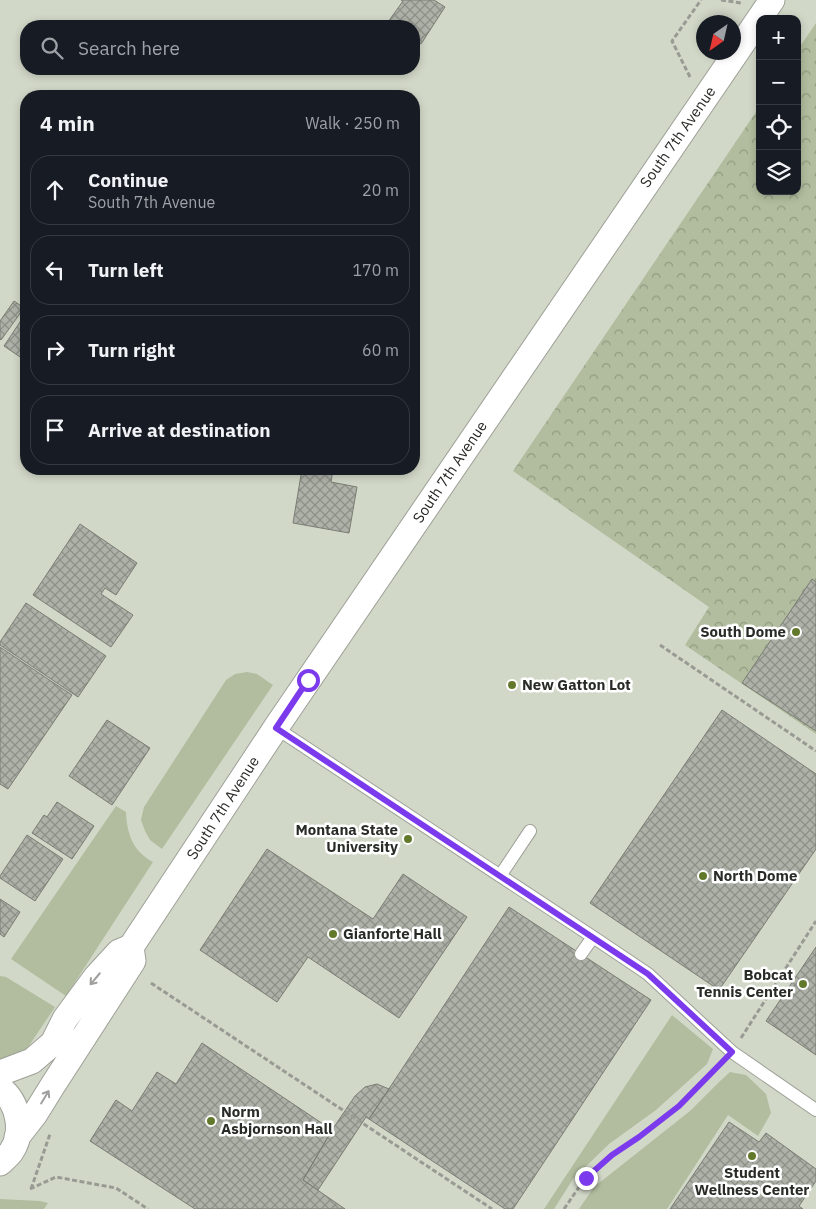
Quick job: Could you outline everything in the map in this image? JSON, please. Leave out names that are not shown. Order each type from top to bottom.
[{"type":"street","name":"South 7th Avenue","points":[[0,1073],[32,1061],[53,1043],[65,1018],[96,977],[119,952],[131,946],[563,304],[772,0]]},
{"type":"street","name":"South 7th Avenue","points":[[0,1163],[11,1151],[17,1137],[35,1114],[133,961],[131,946]]},
{"type":"street","points":[[0,1088],[6,1092],[14,1106],[18,1121],[17,1137]]},
{"type":"lane","points":[[276,728],[648,974],[732,1052],[816,1110]]},
{"type":"lane","points":[[500,876],[530,831]]},
{"type":"lane","points":[[581,954],[593,937]]},
{"type":"path","points":[[690,77],[672,41],[701,0]]},
{"type":"path","points":[[722,0],[741,3]]},
{"type":"path","points":[[660,645],[816,751]]},
{"type":"path","points":[[564,1209],[586,1178],[612,1155],[679,1106],[732,1052],[816,921]]},
{"type":"path","points":[[151,983],[492,1209]]},
{"type":"path","points":[[50,1134],[30,1189],[56,1177],[116,1188],[148,1209]]},
{"type":"shaded area","name":"Montana State University","points":[[0,0],[816,0],[816,1209],[0,1209]]},
{"type":"green space","points":[[816,23],[816,734],[685,645],[709,607],[513,471],[756,112],[756,195],[801,195],[801,45]]},
{"type":"green space","points":[[247,672],[257,674],[273,685],[162,849],[150,840],[145,831],[141,820],[144,807],[226,680],[235,674]]},
{"type":"green space","points":[[116,806],[126,812],[132,842],[140,853],[153,862],[66,996],[11,959]]},
{"type":"green space","points":[[0,976],[6,977],[55,1007],[0,1089]]},
{"type":"green space","points":[[672,1015],[713,1049],[707,1064],[656,1110],[609,1144],[573,1179],[554,1209],[544,1209]]},
{"type":"green space","points":[[730,1072],[746,1075],[766,1094],[771,1113],[758,1136],[728,1115],[667,1209],[579,1209],[594,1187],[690,1111]]},
{"type":"green space","points":[[0,1199],[48,1203],[44,1209],[0,1209]]},
{"type":"building","points":[[401,0],[434,0],[445,7],[421,44],[420,20],[389,20],[403,1]]},
{"type":"building","points":[[14,301],[20,305],[20,314],[1,340],[0,321]]},
{"type":"building","points":[[20,322],[20,357],[4,346]]},
{"type":"building","points":[[301,475],[332,475],[331,482],[357,487],[349,533],[293,523]]},
{"type":"building","points":[[80,524],[137,563],[116,595],[105,588],[101,594],[133,615],[111,647],[33,595]]},
{"type":"building","name":"South Dome","points":[[812,579],[816,582],[816,731],[742,683]]},
{"type":"building","points":[[26,603],[106,656],[78,697],[0,645],[0,642]]},
{"type":"building","points":[[0,647],[72,695],[8,789],[0,784]]},
{"type":"building","name":"North Dome","points":[[722,710],[816,774],[816,849],[719,990],[590,903]]},
{"type":"building","points":[[107,720],[150,748],[112,805],[69,776]]},
{"type":"building","points":[[57,802],[94,826],[72,859],[32,833],[44,815],[47,817]]},
{"type":"building","points":[[27,835],[63,859],[35,901],[0,878]]},
{"type":"building","name":"Gianforte Hall","points":[[267,849],[373,919],[403,874],[467,917],[399,1018],[308,957],[277,1002],[200,950]]},
{"type":"building","points":[[0,899],[20,912],[4,937],[0,934]]},
{"type":"building","points":[[509,907],[651,1000],[513,1209],[505,1209],[369,1119]]},
{"type":"building","name":"Bobcat Tennis Center","points":[[816,947],[816,1055],[766,1021]]},
{"type":"building","name":"Norm Asbjornson Hall","points":[[202,1043],[332,1130],[303,1180],[345,1209],[195,1209],[90,1141],[116,1100],[132,1111],[157,1072],[176,1084]]},
{"type":"building","points":[[377,1084],[389,1089],[369,1119],[366,1117],[318,1190],[303,1180],[332,1130],[355,1096],[365,1087]]},
{"type":"building","name":"Student Wellness Center","points":[[729,1122],[759,1142],[766,1133],[816,1169],[816,1181],[799,1206],[803,1209],[670,1209]]},
{"type":"place","name":"South Dome","points":[[796,632]]},
{"type":"place","name":"New Gatton Lot","points":[[512,685]]},
{"type":"place","name":"Montana State University","points":[[408,839]]},
{"type":"place","name":"North Dome","points":[[703,876]]},
{"type":"place","name":"Gianforte Hall","points":[[333,934]]},
{"type":"place","name":"Bobcat Tennis Center","points":[[803,984]]},
{"type":"place","name":"Norm Asbjornson Hall","points":[[211,1121]]},
{"type":"place","name":"Student Wellness Center","points":[[752,1156]]},
{"type":"route","points":[[308,680],[276,728],[648,974],[732,1052],[679,1106],[612,1155],[586,1178]]}]
